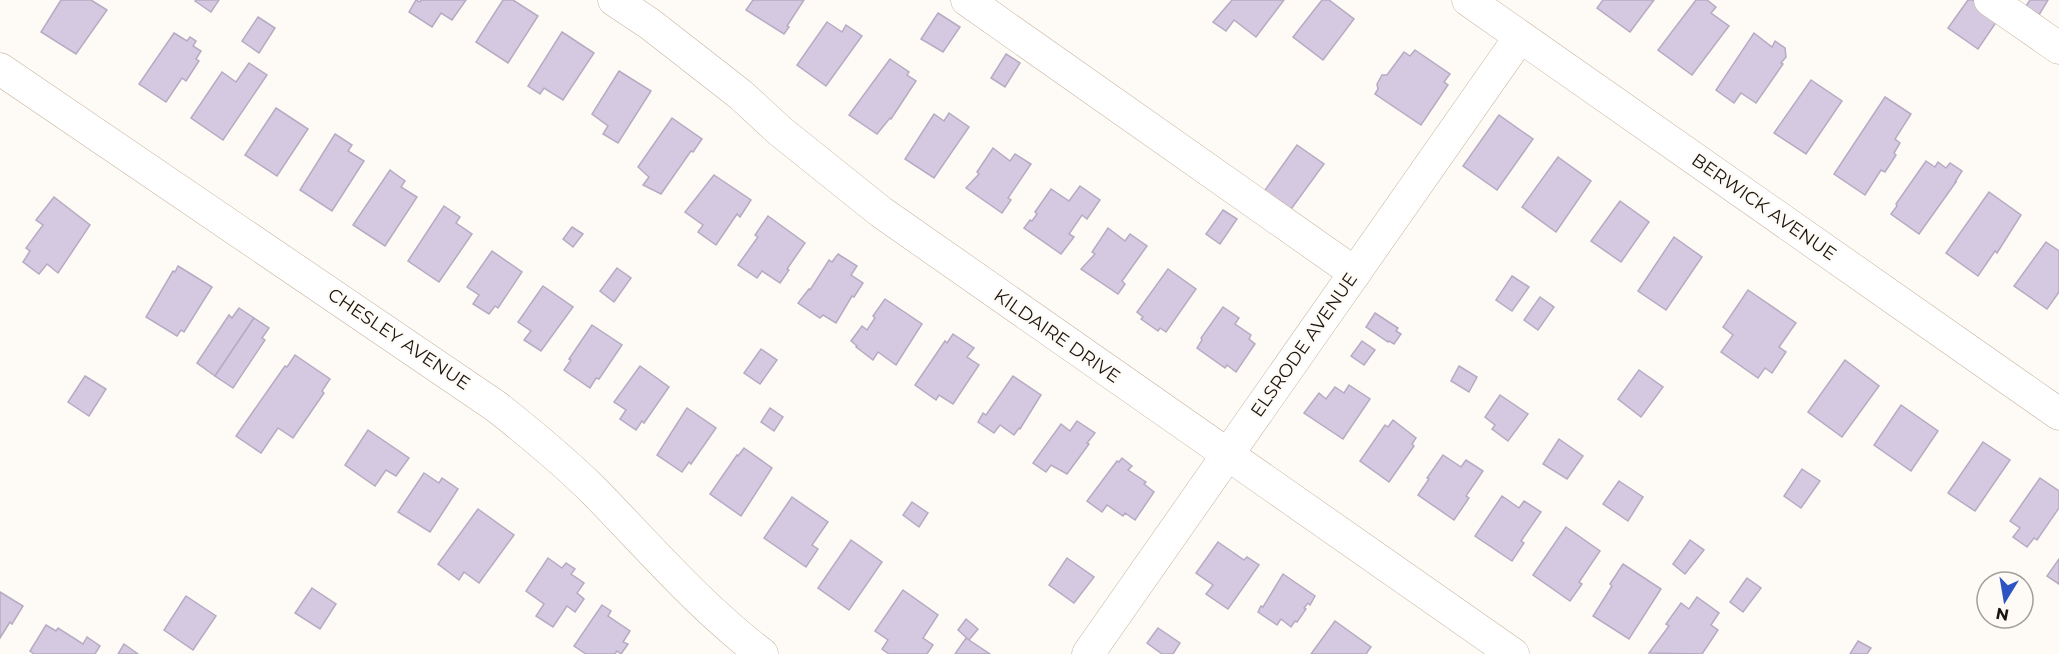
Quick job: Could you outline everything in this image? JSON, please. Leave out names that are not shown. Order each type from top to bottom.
[{"type":"street","name":"KILDAIRE DRIVE","points":[[614,0],[650,24],[741,95],[780,131],[881,212],[1513,654]]},
{"type":"street","points":[[967,0],[1355,273]]},
{"type":"street","points":[[1990,0],[2059,48]]},
{"type":"street","name":"BERWICK AVENUE","points":[[1472,1],[1520,37],[2059,414]]},
{"type":"street","name":"ELSRODE AVENUE","points":[[1088,654],[1520,37]]},
{"type":"street","name":"CHESLEY AVENUE","points":[[0,69],[497,407],[547,446],[710,610],[762,654]]},
{"type":"building","points":[[61,0],[91,0],[107,10],[76,54],[41,32]]},
{"type":"building","points":[[196,0],[219,0],[211,12]]},
{"type":"building","points":[[416,0],[420,2],[421,0],[466,0],[452,20],[441,13],[432,27],[409,12]]},
{"type":"building","points":[[503,0],[513,0],[538,16],[508,63],[476,42]]},
{"type":"building","points":[[753,0],[804,0],[784,34],[746,10]]},
{"type":"building","points":[[1232,0],[1284,0],[1256,37],[1234,20],[1226,31],[1213,22]]},
{"type":"building","points":[[1322,0],[1329,0],[1354,19],[1323,60],[1293,37]]},
{"type":"building","points":[[1603,0],[1654,0],[1630,32],[1597,8]]},
{"type":"building","points":[[1696,0],[1707,0],[1716,7],[1711,13],[1729,26],[1692,75],[1658,50]]},
{"type":"building","points":[[1968,0],[1973,0],[1999,18],[1978,49],[1948,28]]},
{"type":"building","points":[[2030,0],[2048,0],[2039,15],[2026,6]]},
{"type":"building","points":[[938,13],[960,27],[943,52],[921,39]]},
{"type":"building","points":[[258,17],[275,28],[259,53],[242,41]]},
{"type":"building","points":[[827,22],[842,32],[846,25],[862,36],[826,86],[797,65]]},
{"type":"building","points":[[562,32],[594,53],[563,100],[544,88],[540,94],[528,86]]},
{"type":"building","points":[[174,33],[187,41],[190,37],[196,41],[193,46],[201,51],[196,59],[199,61],[186,81],[182,78],[166,102],[139,84]]},
{"type":"building","points":[[1754,33],[1772,47],[1775,41],[1785,48],[1786,57],[1756,103],[1741,93],[1734,103],[1716,90]]},
{"type":"building","points":[[1415,50],[1450,74],[1444,82],[1448,85],[1421,125],[1375,94],[1382,75],[1387,75],[1404,52],[1410,56]]},
{"type":"building","points":[[1006,54],[1020,63],[1005,87],[991,78]]},
{"type":"building","points":[[890,59],[909,72],[907,75],[916,81],[891,119],[877,134],[849,115]]},
{"type":"building","points":[[249,63],[267,75],[223,140],[191,118],[222,72],[236,82]]},
{"type":"building","points":[[619,71],[651,91],[618,143],[603,134],[608,126],[592,114]]},
{"type":"building","points":[[1811,80],[1842,101],[1806,154],[1774,133]]},
{"type":"building","points":[[1885,97],[1911,114],[1895,139],[1900,143],[1894,153],[1896,155],[1885,172],[1881,170],[1865,195],[1834,174]]},
{"type":"building","points":[[276,108],[308,129],[277,176],[245,155]]},
{"type":"building","points":[[949,113],[969,127],[934,178],[905,159],[934,114],[944,121]]},
{"type":"building","points":[[1499,115],[1533,139],[1497,190],[1463,166]]},
{"type":"building","points":[[672,118],[702,139],[661,194],[643,185],[649,177],[638,167]]},
{"type":"building","points":[[335,134],[352,145],[348,151],[364,161],[332,211],[300,190]]},
{"type":"building","points":[[1297,145],[1324,164],[1289,212],[1263,193]]},
{"type":"building","points":[[993,148],[1010,161],[1015,154],[1031,164],[1008,198],[1011,200],[1002,213],[966,188],[979,174],[977,172]]},
{"type":"building","points":[[1558,157],[1591,181],[1556,232],[1522,207]]},
{"type":"building","points":[[1926,161],[1935,167],[1938,162],[1946,168],[1950,163],[1962,171],[1919,234],[1891,214]]},
{"type":"building","points":[[390,170],[405,181],[401,187],[417,197],[385,246],[353,225]]},
{"type":"building","points":[[714,175],[751,200],[740,217],[737,214],[716,245],[698,232],[703,225],[685,212]]},
{"type":"building","points":[[1080,186],[1100,200],[1087,219],[1082,215],[1069,234],[1074,237],[1061,254],[1024,228],[1037,214],[1035,212],[1051,189],[1069,201]]},
{"type":"building","points":[[1989,192],[2021,215],[1997,253],[1995,251],[1978,276],[1946,253]]},
{"type":"building","points":[[54,197],[90,225],[58,273],[47,264],[39,274],[23,262],[30,251],[26,248],[43,225],[36,220]]},
{"type":"building","points":[[1620,201],[1649,222],[1621,262],[1591,241]]},
{"type":"building","points":[[444,206],[460,217],[456,223],[472,234],[439,282],[408,261]]},
{"type":"building","points":[[1223,210],[1237,219],[1220,244],[1206,234]]},
{"type":"building","points":[[768,216],[805,243],[780,283],[762,271],[757,278],[738,265],[758,237],[755,235]]},
{"type":"building","points":[[572,227],[583,234],[573,247],[563,239]]},
{"type":"building","points":[[1108,228],[1125,241],[1130,234],[1147,246],[1122,281],[1125,284],[1118,294],[1081,269],[1095,254],[1092,252]]},
{"type":"building","points":[[1674,237],[1702,257],[1666,310],[1638,291]]},
{"type":"building","points":[[2046,242],[2059,251],[2059,292],[2047,309],[2014,286]]},
{"type":"building","points":[[492,251],[522,272],[498,308],[495,306],[489,314],[473,304],[479,295],[467,287]]},
{"type":"building","points":[[838,254],[857,266],[851,275],[863,283],[854,297],[852,296],[836,323],[823,315],[820,318],[798,303],[810,290],[829,260],[832,262]]},
{"type":"building","points":[[178,266],[212,287],[184,332],[181,330],[177,336],[146,317]]},
{"type":"building","points":[[617,268],[631,278],[614,302],[600,291]]},
{"type":"building","points":[[1168,269],[1196,289],[1166,332],[1160,328],[1158,331],[1141,319],[1143,317],[1137,312]]},
{"type":"building","points":[[1512,276],[1529,287],[1512,311],[1496,300]]},
{"type":"building","points":[[543,286],[573,307],[541,351],[524,340],[531,331],[518,322]]},
{"type":"building","points":[[1748,290],[1796,323],[1779,347],[1786,352],[1772,373],[1765,368],[1758,378],[1721,352],[1733,335],[1723,327]]},
{"type":"building","points":[[1540,297],[1554,307],[1538,330],[1524,320]]},
{"type":"building","points":[[885,299],[922,324],[896,365],[878,352],[873,360],[851,341],[862,326],[867,330],[875,318],[873,316]]},
{"type":"building","points":[[1223,307],[1239,318],[1235,324],[1251,335],[1249,339],[1255,344],[1236,372],[1227,365],[1225,368],[1197,348],[1201,338]]},
{"type":"building","points":[[239,308],[254,318],[215,376],[197,363],[229,315],[232,318]]},
{"type":"building","points":[[1375,313],[1398,328],[1396,331],[1401,334],[1394,344],[1366,327]]},
{"type":"building","points":[[254,318],[269,328],[262,338],[265,340],[233,388],[215,376]]},
{"type":"building","points":[[592,325],[622,345],[599,379],[596,378],[590,388],[564,370]]},
{"type":"building","points":[[953,334],[974,348],[967,357],[979,365],[953,404],[939,395],[936,400],[915,385],[945,341],[947,343]]},
{"type":"building","points":[[1362,341],[1375,350],[1364,365],[1351,356]]},
{"type":"building","points":[[761,349],[777,360],[760,384],[744,373]]},
{"type":"building","points":[[295,355],[330,379],[322,391],[324,393],[293,438],[278,428],[261,453],[236,436]]},
{"type":"building","points":[[1845,360],[1879,386],[1842,437],[1808,412]]},
{"type":"building","points":[[640,366],[669,387],[644,423],[642,421],[636,430],[620,419],[626,410],[614,402]]},
{"type":"building","points":[[1459,366],[1477,377],[1469,392],[1451,381]]},
{"type":"building","points":[[1639,370],[1663,387],[1641,417],[1618,399]]},
{"type":"building","points":[[85,376],[106,389],[89,416],[68,402]]},
{"type":"building","points":[[1013,376],[1041,395],[1014,435],[1000,425],[994,433],[978,422],[983,413],[986,415]]},
{"type":"building","points":[[1349,385],[1370,399],[1343,439],[1304,413],[1319,393],[1326,399],[1335,387],[1344,393]]},
{"type":"building","points":[[1500,395],[1528,414],[1508,441],[1492,429],[1495,425],[1485,417]]},
{"type":"building","points":[[1901,405],[1938,431],[1911,471],[1874,445]]},
{"type":"building","points":[[687,408],[716,428],[691,464],[689,462],[682,472],[657,455]]},
{"type":"building","points":[[770,408],[783,417],[774,431],[761,422]]},
{"type":"building","points":[[1393,420],[1416,438],[1412,444],[1414,446],[1389,482],[1360,461],[1385,425],[1388,427]]},
{"type":"building","points":[[1077,421],[1095,433],[1067,474],[1051,465],[1046,472],[1033,463],[1061,424],[1070,431]]},
{"type":"building","points":[[368,430],[409,458],[396,476],[386,470],[375,486],[345,465]]},
{"type":"building","points":[[1559,439],[1583,456],[1567,479],[1543,464]]},
{"type":"building","points":[[1983,442],[2010,460],[1975,511],[1948,493]]},
{"type":"building","points":[[744,448],[772,468],[741,516],[710,494]]},
{"type":"building","points":[[1443,455],[1461,467],[1466,460],[1483,471],[1466,496],[1469,498],[1454,520],[1418,495]]},
{"type":"building","points":[[1122,458],[1132,466],[1128,470],[1146,482],[1144,484],[1154,492],[1135,520],[1125,513],[1123,516],[1107,505],[1102,512],[1087,501],[1117,461],[1119,462]]},
{"type":"building","points":[[1802,469],[1820,481],[1801,508],[1784,496]]},
{"type":"building","points":[[424,473],[439,483],[442,478],[458,489],[430,532],[398,512]]},
{"type":"building","points":[[2040,478],[2059,491],[2059,508],[2037,540],[2034,538],[2027,547],[2013,537],[2020,528],[2010,521]]},
{"type":"building","points":[[1619,481],[1643,497],[1628,521],[1603,504]]},
{"type":"building","points":[[1502,496],[1519,508],[1524,501],[1541,512],[1521,541],[1524,543],[1512,561],[1475,536]]},
{"type":"building","points":[[792,497],[828,522],[812,545],[818,549],[806,567],[764,538]]},
{"type":"building","points":[[912,502],[928,513],[919,527],[903,515]]},
{"type":"building","points":[[478,509],[514,535],[479,583],[464,572],[459,580],[438,564]]},
{"type":"building","points":[[1566,527],[1600,551],[1579,582],[1582,584],[1570,601],[1533,575]]},
{"type":"building","points":[[851,540],[882,562],[849,610],[818,588]]},
{"type":"building","points":[[1690,540],[1704,550],[1685,574],[1673,564]]},
{"type":"building","points":[[1218,542],[1244,560],[1247,557],[1259,565],[1228,609],[1206,594],[1213,585],[1196,573]]},
{"type":"building","points":[[548,558],[562,568],[566,563],[575,569],[571,574],[584,583],[577,593],[584,599],[575,612],[567,606],[553,627],[536,616],[544,604],[526,591]]},
{"type":"building","points":[[1067,558],[1094,577],[1074,603],[1049,585]]},
{"type":"building","points":[[2059,559],[2059,584],[2047,576]]},
{"type":"building","points":[[1623,564],[1661,589],[1629,639],[1593,616]]},
{"type":"building","points":[[1283,574],[1315,596],[1291,627],[1281,619],[1277,625],[1258,612]]},
{"type":"building","points":[[1747,578],[1761,588],[1743,612],[1730,602]]},
{"type":"building","points":[[312,588],[336,604],[320,629],[295,613]]},
{"type":"building","points":[[903,590],[938,615],[923,638],[933,645],[927,654],[889,654],[882,649],[888,640],[875,631]]},
{"type":"building","points":[[0,592],[23,606],[0,638]]},
{"type":"building","points":[[186,596],[216,616],[193,650],[164,630]]},
{"type":"building","points":[[1697,597],[1719,613],[1711,625],[1718,630],[1702,654],[1649,653],[1669,626],[1666,624],[1681,603],[1689,609]]},
{"type":"building","points":[[602,605],[611,611],[608,616],[630,631],[623,642],[628,644],[621,654],[617,651],[615,654],[586,654],[574,646]]},
{"type":"building","points":[[966,619],[978,629],[969,640],[958,630]]},
{"type":"building","points":[[1335,621],[1371,647],[1366,654],[1311,654]]},
{"type":"building","points":[[46,625],[56,631],[58,628],[83,644],[87,637],[100,646],[95,654],[34,654],[30,651]]},
{"type":"building","points":[[1158,628],[1180,643],[1173,654],[1162,654],[1147,643]]},
{"type":"building","points":[[966,638],[990,654],[955,654]]},
{"type":"building","points":[[1858,641],[1871,648],[1867,654],[1850,654]]},
{"type":"building","points":[[124,644],[138,654],[118,654]]}]
